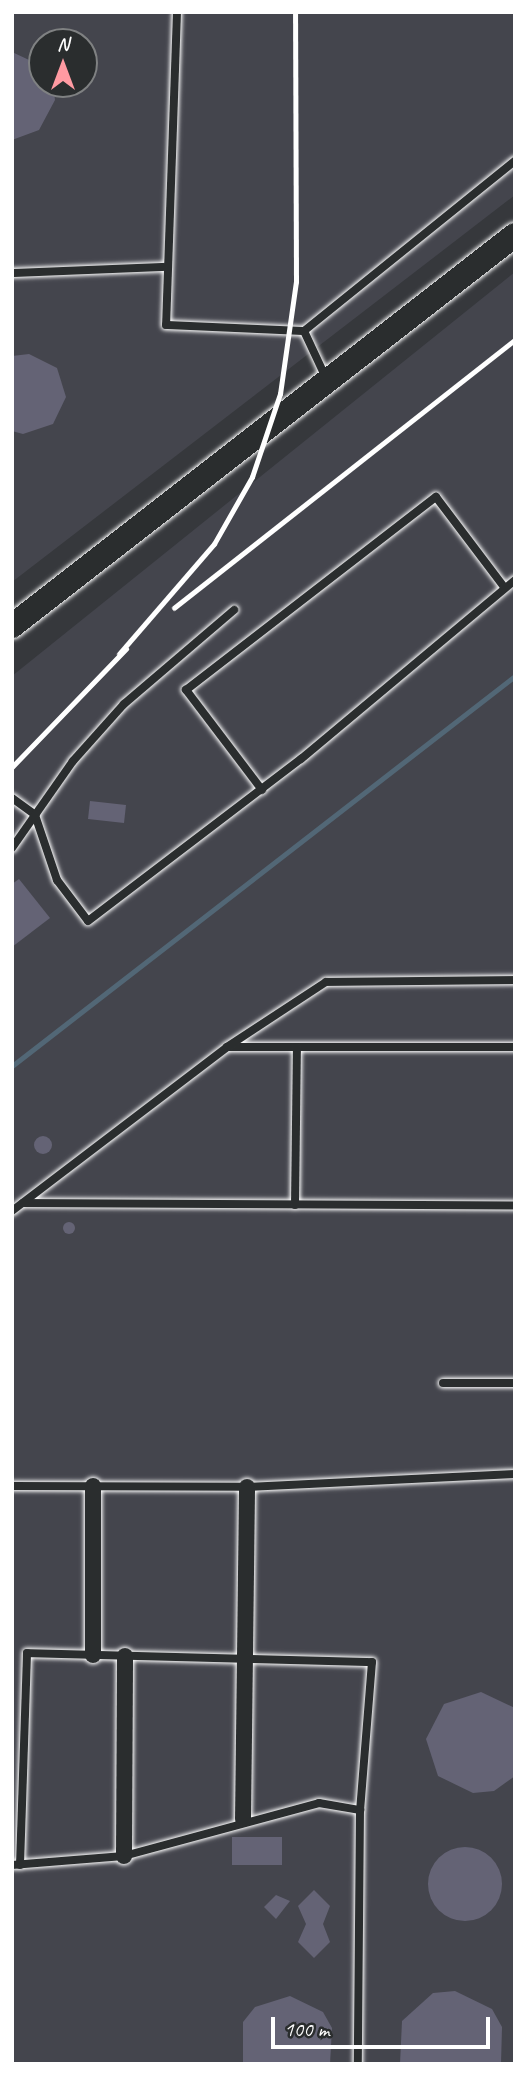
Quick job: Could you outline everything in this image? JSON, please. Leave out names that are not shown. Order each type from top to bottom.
[{"type":"main road","points":[[12,626],[515,235]]},
{"type":"street","points":[[93,1486],[93,1655]]},
{"type":"street","points":[[243,1819],[247,1487]]},
{"type":"street","points":[[124,1856],[125,1656]]},
{"type":"lane","points":[[177,12],[164,267],[166,325],[304,331],[515,161]]},
{"type":"lane","points":[[12,273],[164,267]]},
{"type":"lane","points":[[304,331],[328,381]]},
{"type":"lane","points":[[262,790],[186,690],[436,497],[504,587]]},
{"type":"lane","points":[[12,798],[35,815],[63,891],[88,921],[262,790],[515,580]]},
{"type":"lane","points":[[12,848],[35,815],[124,704],[234,610]]},
{"type":"lane","points":[[12,1211],[226,1047],[326,982],[515,980]]},
{"type":"lane","points":[[226,1047],[515,1047]]},
{"type":"lane","points":[[295,1205],[297,1047]]},
{"type":"lane","points":[[23,1203],[515,1206]]},
{"type":"lane","points":[[443,1383],[515,1383]]},
{"type":"lane","points":[[12,1486],[247,1487],[515,1474]]},
{"type":"lane","points":[[358,2064],[360,1810],[372,1662],[27,1653],[16,1865],[124,1856],[243,1819],[319,1803],[360,1810]]},
{"type":"shaded area","points":[[12,12],[515,12],[515,195],[12,582]]},
{"type":"shaded area","points":[[515,272],[515,2064],[12,2064],[12,676]]},
{"type":"building","points":[[12,52],[28,59],[28,98],[55,100],[39,130],[12,140]]},
{"type":"building","points":[[29,354],[57,368],[66,397],[53,424],[23,434],[12,431],[12,356]]},
{"type":"building","points":[[90,801],[126,805],[124,823],[88,819]]},
{"type":"building","points":[[19,879],[50,918],[12,947],[12,884]]},
{"type":"building","points":[[39,1136],[47,1136],[52,1145],[50,1152],[39,1154],[34,1149],[34,1141]]},
{"type":"building","points":[[64,1223],[74,1223],[74,1233],[64,1233]]},
{"type":"building","points":[[481,1692],[515,1708],[515,1776],[494,1791],[473,1793],[438,1776],[426,1739],[444,1704]]},
{"type":"building","points":[[232,1837],[282,1837],[282,1865],[232,1865]]},
{"type":"building","points":[[465,1847],[486,1853],[496,1863],[502,1884],[496,1905],[486,1915],[465,1921],[444,1915],[434,1905],[428,1884],[434,1863],[444,1853]]},
{"type":"building","points":[[314,1890],[330,1906],[323,1924],[330,1942],[314,1958],[298,1942],[306,1924],[298,1906]]},
{"type":"building","points":[[276,1895],[290,1901],[276,1919],[264,1907]]},
{"type":"building","points":[[455,1991],[492,2009],[502,2027],[501,2064],[400,2064],[402,2021],[433,1993]]},
{"type":"building","points":[[290,1996],[323,2012],[332,2028],[330,2064],[243,2064],[243,2022],[255,2007]]},
{"type":"waterway","points":[[12,1066],[515,676]]},
{"type":"railway","points":[[119,654],[214,544],[252,477],[280,394],[296,282],[295,12]]},
{"type":"railway","points":[[174,608],[515,340]]},
{"type":"railway","points":[[12,767],[126,649]]}]
